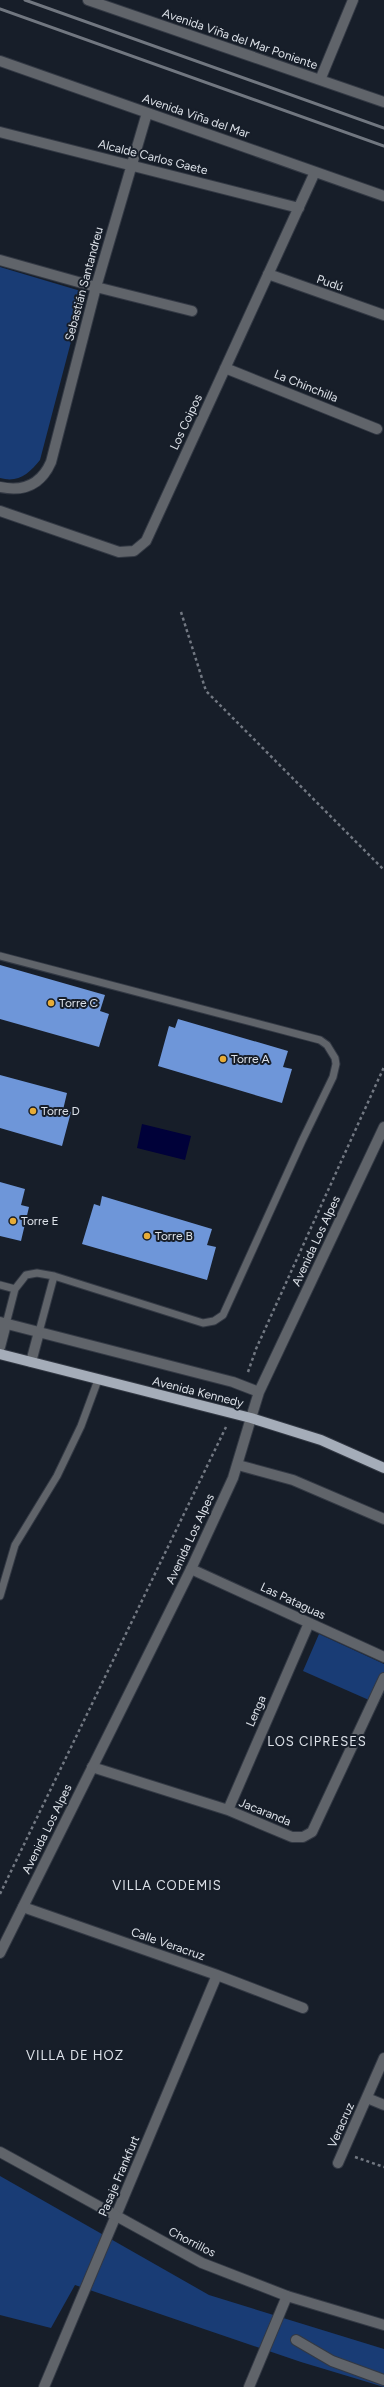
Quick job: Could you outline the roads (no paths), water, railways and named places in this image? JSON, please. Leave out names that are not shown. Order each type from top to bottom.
[{"type":"main road","name":"Avenida Kennedy","points":[[0,1354],[251,1418],[321,1440],[384,1468]]},
{"type":"street","name":"Avenida Viña del Mar Poniente","points":[[88,0],[384,102]]},
{"type":"street","points":[[320,80],[353,0]]},
{"type":"street","name":"Avenida Viña del Mar","points":[[0,61],[384,196]]},
{"type":"street","name":"Sebastián Santandreu","points":[[0,488],[19,490],[28,487],[42,478],[51,462],[96,287],[147,113]]},
{"type":"street","name":"Alcalde Carlos Gaete","points":[[0,132],[131,164],[299,208]]},
{"type":"street","name":"Los Coipos","points":[[0,511],[119,552],[134,551],[146,541],[315,172]]},
{"type":"street","points":[[0,260],[96,287],[192,311]]},
{"type":"street","name":"Pudú","points":[[268,274],[384,315]]},
{"type":"street","name":"La Chinchilla","points":[[226,368],[377,429]]},
{"type":"street","name":"Avenida Los Alpes","points":[[0,1953],[191,1569],[238,1465],[259,1392],[384,1128]]},
{"type":"street","points":[[0,1347],[3,1323]]},
{"type":"street","name":"Avenida Kennedy","points":[[3,1323],[244,1386],[259,1392]]},
{"type":"street","points":[[31,1362],[39,1332]]},
{"type":"street","points":[[238,1465],[293,1480],[384,1519]]},
{"type":"street","name":"Las Pataguas","points":[[191,1569],[384,1657]]},
{"type":"street","name":"Lenga","points":[[228,1810],[309,1623]]},
{"type":"street","name":"Jacaranda","points":[[92,1767],[228,1810],[292,1837],[302,1837],[312,1832],[384,1678]]},
{"type":"street","name":"Calle Veracruz","points":[[23,1907],[217,1975],[304,2008]]},
{"type":"street","name":"Pasaje Frankfurt","points":[[44,2387],[217,1975]]},
{"type":"street","name":"Veracruz","points":[[338,2164],[384,2058]]},
{"type":"street","name":"Veracruz","points":[[367,2098],[384,2105]]},
{"type":"street","name":"Chorrillos","points":[[0,2152],[202,2263],[287,2296],[384,2325]]},
{"type":"street","points":[[249,2387],[287,2296]]},
{"type":"street","points":[[296,2340],[332,2360],[384,2380]]},
{"type":"lane","points":[[0,956],[320,1040],[332,1051],[336,1064],[333,1077],[302,1141],[223,1315],[219,1319],[203,1323],[54,1276],[37,1273],[26,1275],[15,1289],[3,1323]]},
{"type":"lane","points":[[39,1332],[54,1276]]},
{"type":"lane","points":[[0,1285],[15,1289]]},
{"type":"lane","points":[[0,1596],[15,1545],[57,1476],[81,1426],[98,1380]]},
{"type":"railway","points":[[25,0],[384,128]]},
{"type":"railway","points":[[0,9],[384,146]]},
{"type":"place","name":"Torre C","points":[[51,1003]]},
{"type":"place","name":"Torre A","points":[[223,1059]]},
{"type":"place","name":"Torre D","points":[[33,1111]]},
{"type":"place","name":"Torre E","points":[[13,1221]]},
{"type":"place","name":"Torre B","points":[[147,1236]]},
{"type":"district","name":"LOS CIPRESES","points":[[317,1741]]},
{"type":"district","name":"VILLA CODEMIS","points":[[167,1885]]},
{"type":"district","name":"VILLA DE HOZ","points":[[75,2055]]}]
